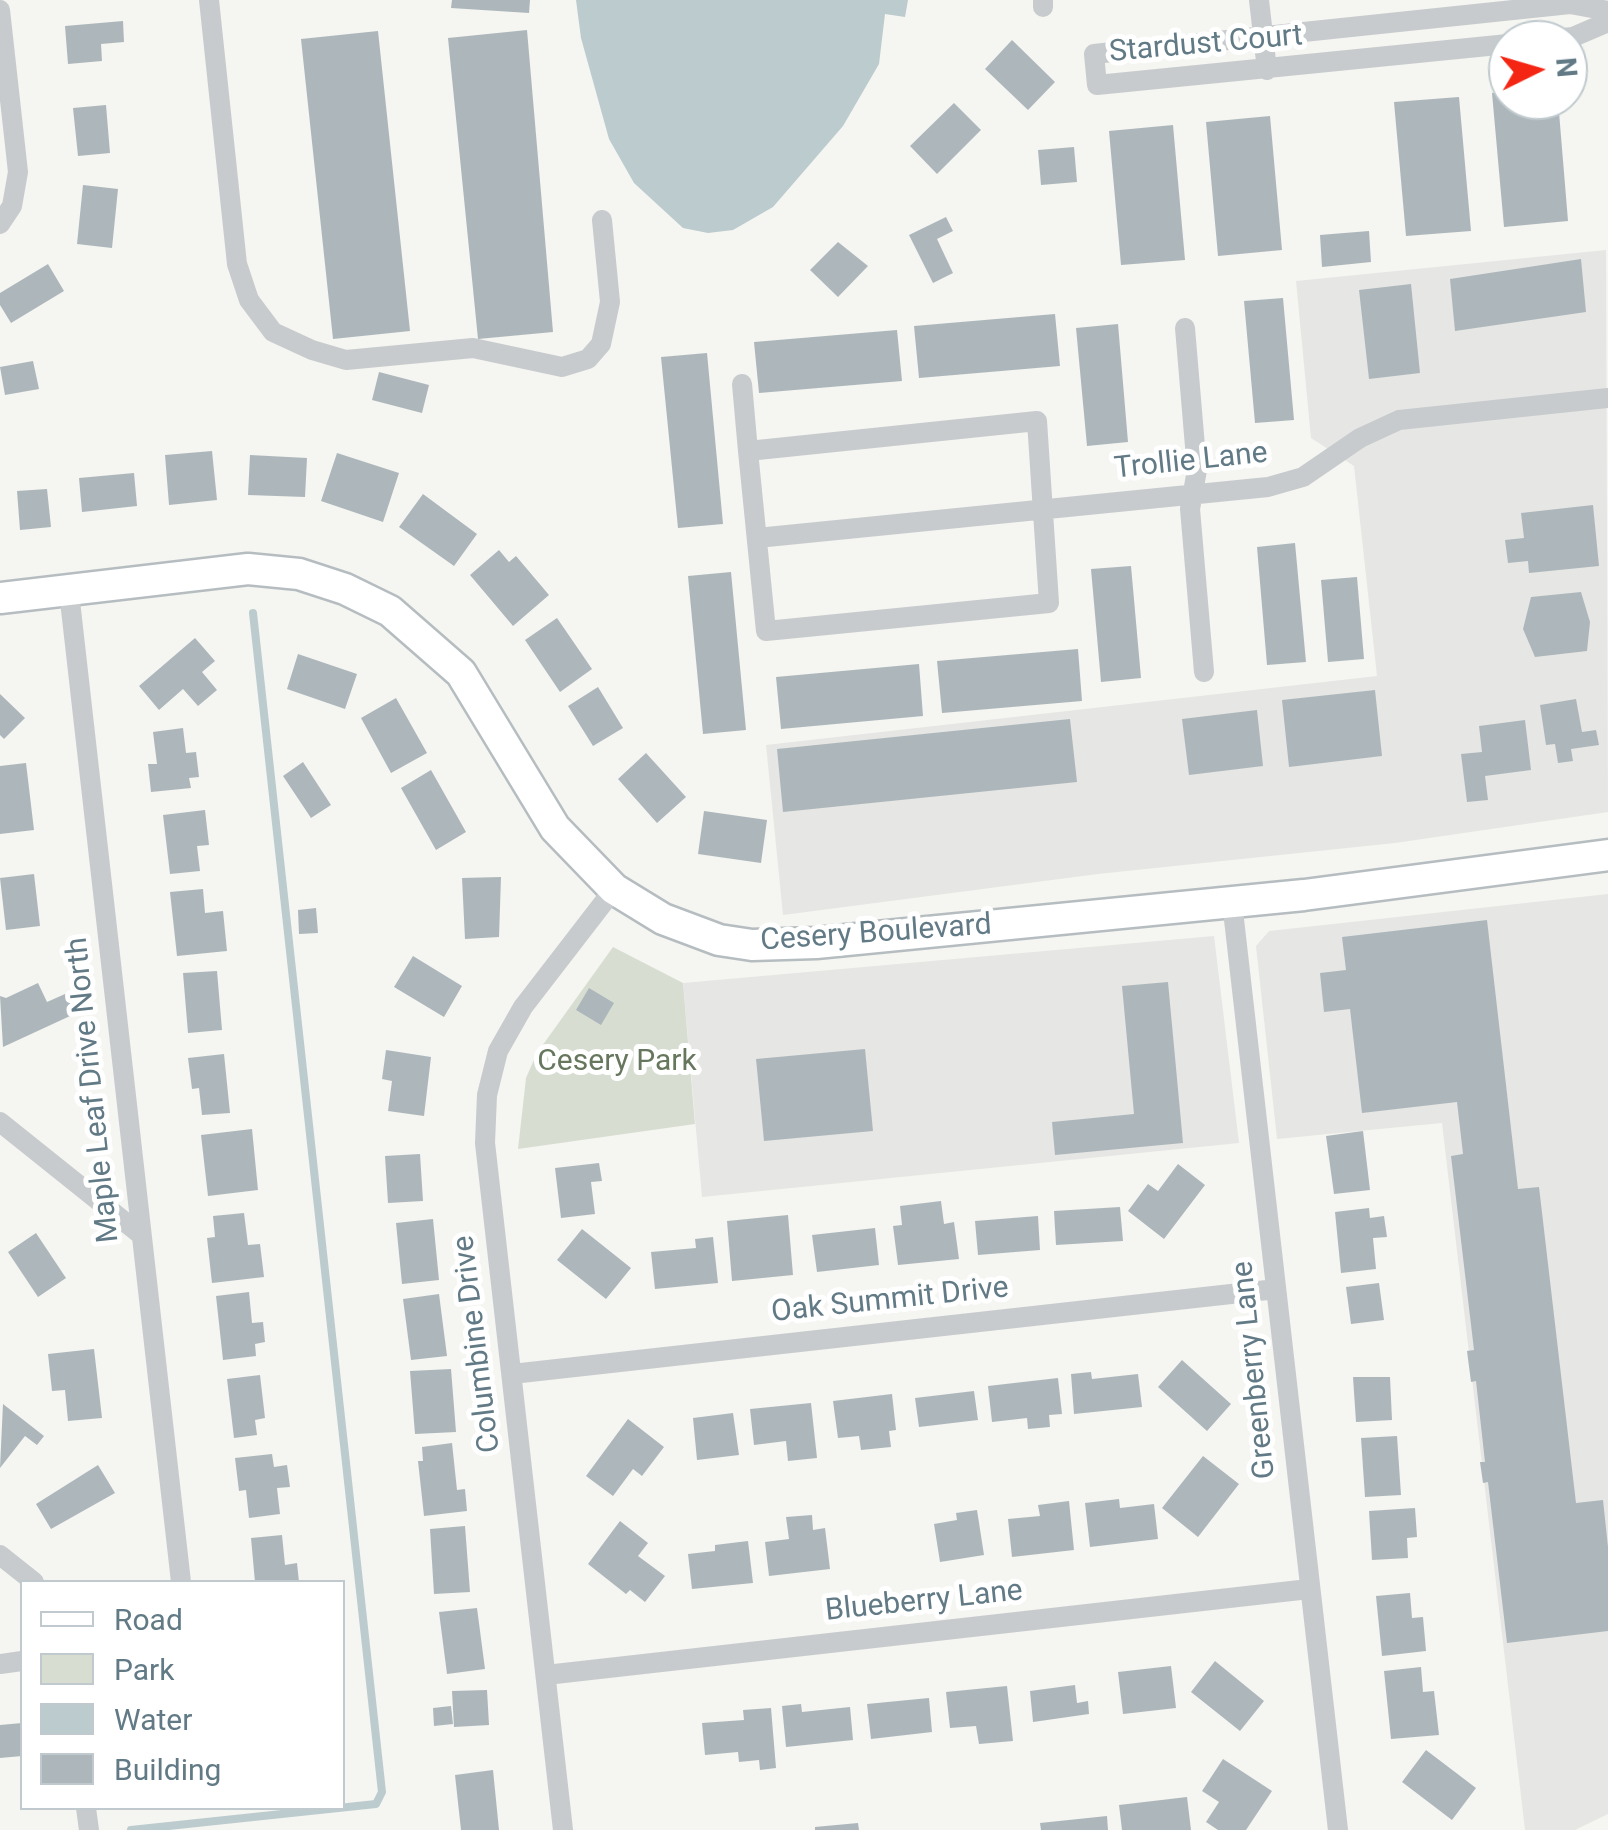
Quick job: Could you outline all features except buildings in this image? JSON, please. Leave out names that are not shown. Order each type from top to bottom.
[{"type":"main road","name":"Cesery Boulevard","points":[[0,598],[248,569],[300,574],[346,589],[390,611],[462,674],[555,828],[614,890],[663,920],[719,940],[752,945],[1232,902],[1608,855]]},
{"type":"street","points":[[209,0],[238,264],[250,300],[274,332],[312,350],[346,360],[473,348],[562,368],[588,359],[600,344],[610,302],[602,220]]},
{"type":"street","points":[[1259,0],[1267,70]]},
{"type":"street","name":"Stardust Court","points":[[1488,46],[1098,85],[1094,54],[1263,33],[1570,4],[1608,11]]},
{"type":"street","points":[[0,10],[18,172],[12,206],[0,224]]},
{"type":"street","points":[[1185,328],[1197,470],[1190,508],[1204,672]]},
{"type":"street","points":[[742,384],[748,451],[766,631],[1048,603],[1038,421],[748,451]]},
{"type":"street","name":"Trollie Lane","points":[[757,538],[1268,487],[1303,477],[1360,438],[1398,420],[1608,398]]},
{"type":"street","name":"Maple Leaf Drive North","points":[[69,592],[180,1580]]},
{"type":"street","name":"Columbine Drive","points":[[562,1830],[485,1144],[487,1095],[498,1051],[524,1007],[614,890]]},
{"type":"street","name":"Greenberry Lane","points":[[1232,902],[1338,1830]]},
{"type":"street","points":[[0,1122],[140,1234]]},
{"type":"street","name":"Oak Summit Drive","points":[[512,1374],[1276,1289]]},
{"type":"street","points":[[0,1555],[31,1580]]},
{"type":"street","name":"Blueberry Lane","points":[[546,1674],[1309,1589]]},
{"type":"shaded area","points":[[1606,250],[1608,812],[1395,843],[1098,874],[783,915],[766,745],[1377,676],[1354,466],[1311,438],[1296,281]]},
{"type":"shaded area","points":[[1608,894],[1608,1814],[1575,1830],[1525,1830],[1442,1123],[1277,1139],[1256,946],[1269,931]]},
{"type":"shaded area","points":[[1214,936],[1239,1143],[702,1197],[683,983]]},
{"type":"green space","name":"Cesery Park","points":[[613,947],[683,983],[695,1124],[518,1149],[526,1078],[537,1053]]},
{"type":"water","points":[[576,0],[908,0],[905,17],[885,14],[879,64],[843,126],[773,207],[733,230],[708,233],[683,228],[634,183],[609,139],[581,38]]},
{"type":"waterway","points":[[253,613],[382,1792],[376,1804],[345,1807]]},
{"type":"waterway","points":[[131,1830],[319,1810]]}]
